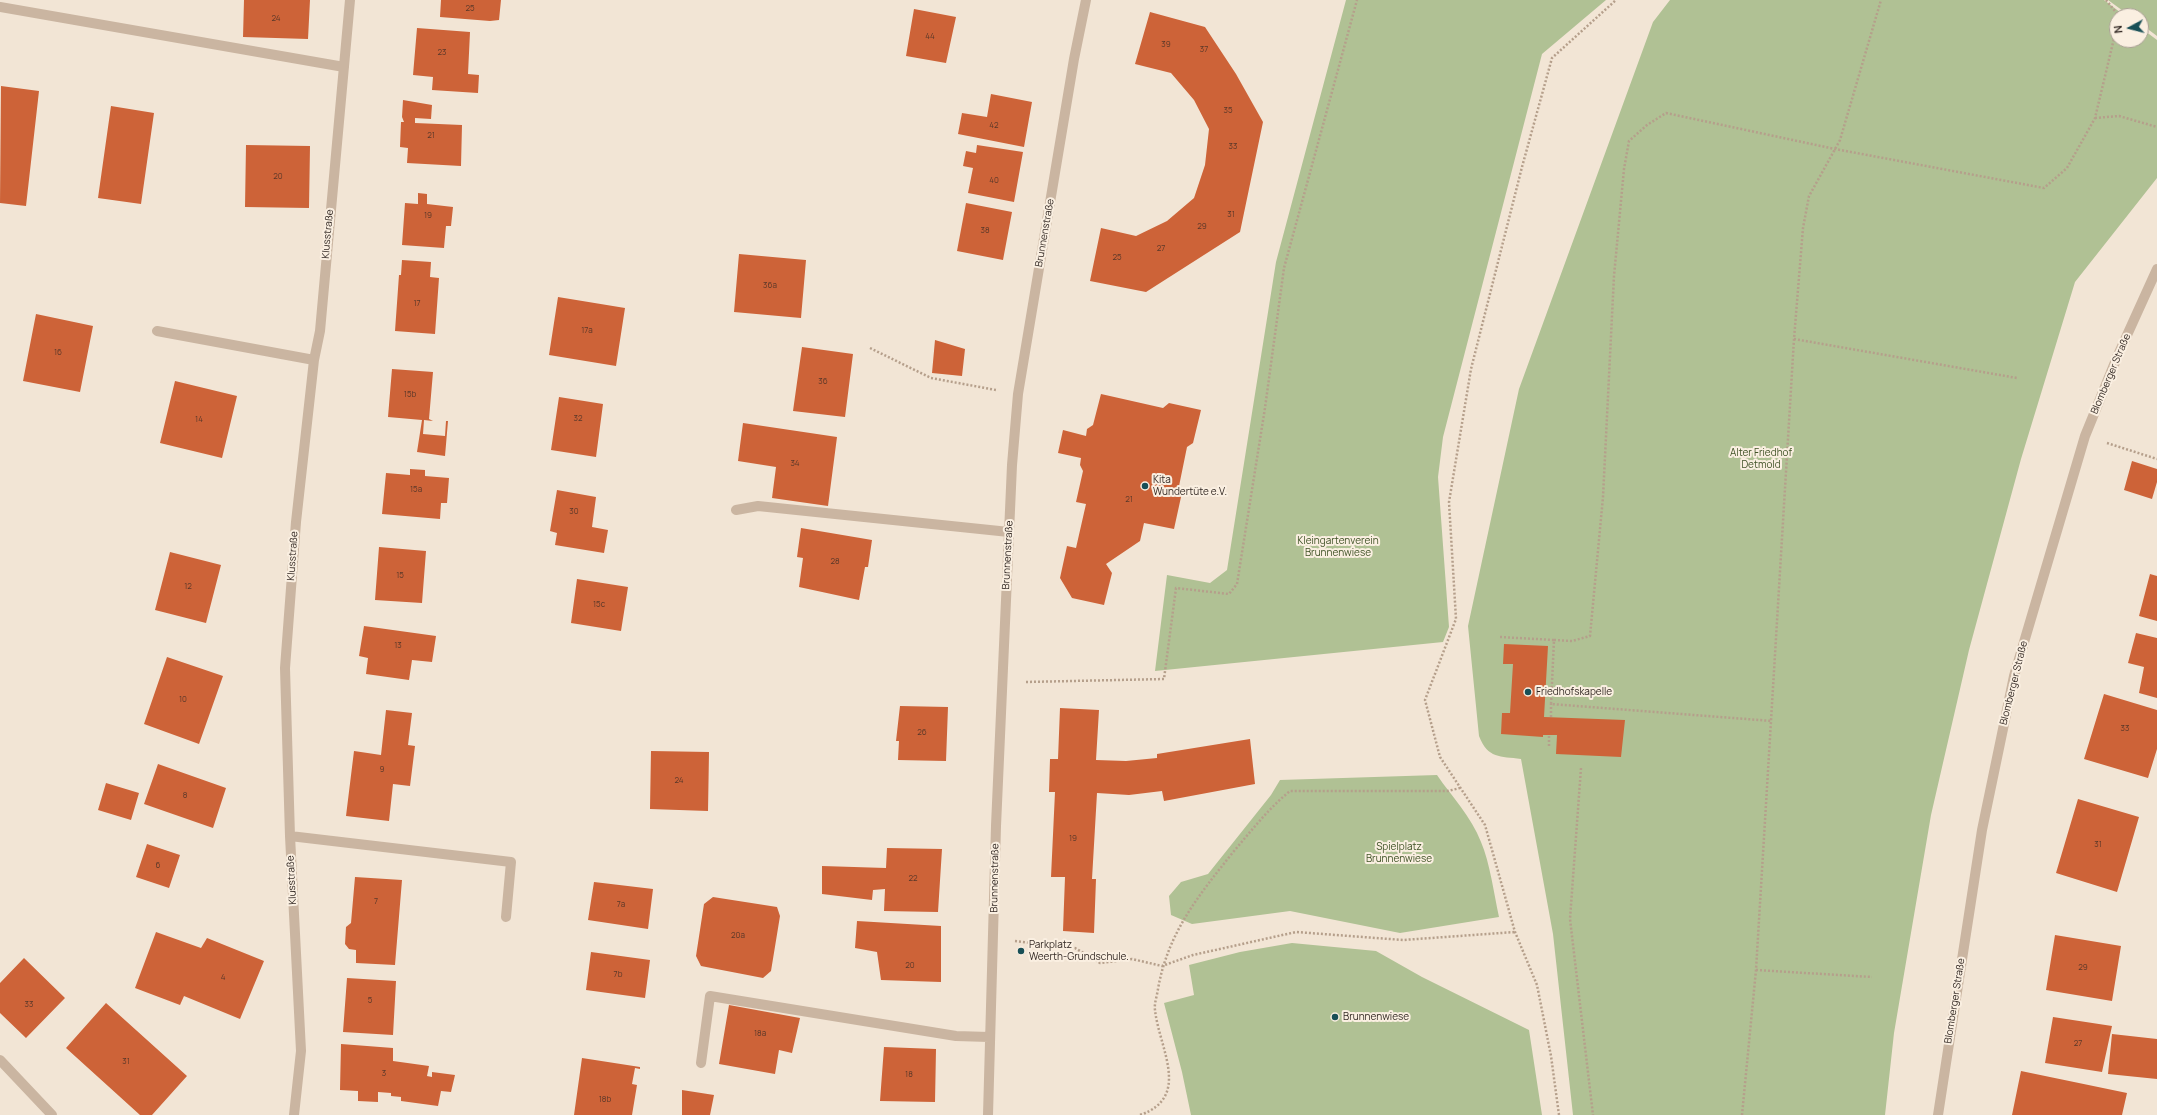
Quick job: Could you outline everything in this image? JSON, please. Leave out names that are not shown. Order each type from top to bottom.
[{"type":"street","name":"Klusstraße","points":[[294,1115],[301,1051],[290,836],[285,668],[296,522],[314,360],[320,331],[350,0]]},
{"type":"street","name":"Brunnenstraße","points":[[988,1115],[989,1037],[994,938],[1002,682],[1012,465],[1018,394],[1073,66],[1086,0]]},
{"type":"street","points":[[0,7],[344,67]]},
{"type":"street","name":"Blomberger Straße","points":[[1938,1115],[1982,830],[2014,676],[2085,436],[2118,355],[2157,269]]},
{"type":"street","points":[[157,331],[314,360]]},
{"type":"street","points":[[736,510],[758,506],[1009,532]]},
{"type":"street","points":[[290,836],[511,862],[506,917]]},
{"type":"street","points":[[701,1063],[710,996],[817,1012],[956,1036],[989,1037]]},
{"type":"street","points":[[0,1060],[52,1115]]},
{"type":"path","points":[[1002,682],[1164,679],[1176,588],[1229,594],[1237,584],[1265,408],[1284,268],[1357,0]]},
{"type":"path","points":[[1560,1115],[1551,1056],[1537,984],[1515,932],[1485,825],[1440,757],[1424,700],[1456,619],[1449,502],[1471,369],[1522,167],[1552,58],[1616,0]]},
{"type":"path","points":[[1742,1115],[1756,970],[1794,339],[1803,228],[1809,196],[1840,140],[1881,0]]},
{"type":"path","points":[[2106,0],[2112,8]]},
{"type":"path","points":[[1500,637],[1572,641],[1590,636],[1604,497],[1614,276],[1624,169],[1629,140],[1647,125],[1666,113],[1835,149],[2044,188],[2068,168],[2095,118],[2112,48]]},
{"type":"path","points":[[2095,118],[2119,116],[2157,127]]},
{"type":"path","points":[[1794,339],[2017,378]]},
{"type":"path","points":[[870,348],[930,378],[1018,394]]},
{"type":"path","points":[[2125,449],[2157,459]]},
{"type":"path","points":[[1550,717],[1554,640]]},
{"type":"path","points":[[1551,704],[1772,721]]},
{"type":"path","points":[[1548,746],[1549,735]]},
{"type":"path","points":[[1581,768],[1570,919],[1593,1115]]},
{"type":"path","points":[[1140,1115],[1153,1110],[1166,1096],[1169,1073],[1155,1009],[1162,966],[1182,921],[1200,893],[1271,806],[1290,791],[1448,791],[1460,788]]},
{"type":"path","points":[[994,938],[1075,948],[1100,963],[1132,959],[1162,966],[1192,955],[1296,932],[1403,940],[1515,932]]},
{"type":"path","points":[[1756,970],[1872,977]]},
{"type":"green space","name":"Kleingartenverein Brunnenwiese","points":[[1346,0],[1606,0],[1542,54],[1443,437],[1438,477],[1449,627],[1443,642],[1155,671],[1167,575],[1210,583],[1227,570],[1276,262]]},
{"type":"green space","name":"Alter Friedhof Detmold","points":[[1670,0],[2104,0],[2114,8],[2109,8],[2109,48],[2149,48],[2149,34],[2157,40],[2157,178],[2075,282],[2021,459],[1969,650],[1931,815],[1894,1033],[1885,1115],[1573,1115],[1553,934],[1521,759],[1491,753],[1486,749],[1479,736],[1468,626],[1519,389],[1653,22]]},
{"type":"green space","points":[[2108,0],[2157,0],[2157,36],[2149,30],[2149,8],[2119,8]]},
{"type":"green space","name":"Spielplatz Brunnenwiese","points":[[1437,775],[1467,815],[1481,842],[1489,869],[1499,917],[1400,933],[1290,911],[1192,924],[1171,915],[1169,896],[1181,882],[1208,874],[1271,795],[1280,780]]},
{"type":"green space","name":"Brunnenwiese","points":[[1292,943],[1376,951],[1422,977],[1529,1030],[1542,1115],[1191,1115],[1182,1072],[1164,1003],[1194,995],[1189,965],[1240,952]]},
{"type":"building","points":[[244,0],[310,0],[308,39],[243,37]]},
{"type":"building","points":[[441,0],[501,0],[499,20],[490,21],[440,17]]},
{"type":"building","points":[[914,9],[956,17],[946,63],[906,56]]},
{"type":"building","points":[[1150,12],[1205,27],[1236,74],[1263,122],[1240,232],[1146,292],[1090,281],[1101,228],[1136,236],[1167,221],[1194,198],[1205,165],[1209,129],[1194,100],[1171,73],[1135,64]]},
{"type":"building","points":[[417,28],[470,32],[468,74],[479,75],[478,93],[432,90],[433,77],[413,75]]},
{"type":"building","points":[[1,86],[39,91],[26,206],[0,203]]},
{"type":"building","points":[[991,94],[1032,102],[1024,147],[958,134],[962,113],[987,117]]},
{"type":"building","points":[[403,100],[432,105],[431,119],[415,118],[415,123],[462,125],[461,166],[407,163],[408,148],[400,147],[401,122],[404,122],[402,117]]},
{"type":"building","points":[[111,106],[154,113],[141,204],[98,198]]},
{"type":"building","points":[[246,145],[310,146],[309,208],[245,207]]},
{"type":"building","points":[[977,145],[1023,152],[1014,202],[968,193],[973,168],[963,166],[966,151],[976,153]]},
{"type":"building","points":[[418,193],[427,194],[427,204],[453,207],[451,226],[446,226],[444,248],[402,245],[405,203],[418,204]]},
{"type":"building","points":[[966,203],[1012,212],[1003,260],[957,251]]},
{"type":"building","points":[[739,254],[806,260],[801,318],[734,312]]},
{"type":"building","points":[[402,260],[431,262],[430,277],[439,278],[435,334],[395,331],[399,275],[401,275]]},
{"type":"building","points":[[558,297],[625,308],[616,366],[549,355]]},
{"type":"building","points":[[36,314],[93,326],[80,392],[23,381]]},
{"type":"building","points":[[935,340],[965,349],[962,376],[932,373]]},
{"type":"building","points":[[802,347],[853,354],[845,417],[793,411]]},
{"type":"building","points":[[392,369],[433,372],[429,419],[433,421],[424,420],[423,434],[445,436],[446,421],[448,421],[445,456],[417,452],[422,420],[388,417]]},
{"type":"building","points":[[175,381],[237,396],[222,458],[160,443]]},
{"type":"building","points":[[1101,394],[1163,408],[1169,403],[1201,410],[1193,443],[1187,447],[1178,491],[1181,497],[1174,529],[1144,523],[1140,541],[1106,564],[1112,573],[1104,605],[1072,598],[1060,578],[1067,546],[1076,548],[1086,504],[1076,502],[1083,471],[1080,465],[1081,458],[1058,453],[1063,430],[1086,436],[1087,429],[1093,425]]},
{"type":"building","points":[[559,397],[603,404],[596,457],[551,450]]},
{"type":"building","points":[[743,423],[837,437],[828,506],[772,498],[776,467],[738,461]]},
{"type":"building","points":[[2132,461],[2157,469],[2157,482],[2152,499],[2124,490]]},
{"type":"building","points":[[410,469],[425,470],[425,476],[449,478],[447,503],[441,503],[440,519],[382,514],[386,473],[410,475]]},
{"type":"building","points":[[557,490],[596,497],[592,527],[608,530],[604,553],[555,545],[557,533],[550,531]]},
{"type":"building","points":[[801,528],[872,540],[868,567],[865,567],[859,600],[799,587],[803,558],[797,557]]},
{"type":"building","points":[[379,547],[426,551],[422,603],[375,600]]},
{"type":"building","points":[[170,552],[221,565],[206,623],[155,610]]},
{"type":"building","points":[[2150,574],[2157,576],[2157,621],[2139,616]]},
{"type":"building","points":[[577,579],[628,587],[621,631],[571,623]]},
{"type":"building","points":[[364,626],[436,636],[432,662],[412,660],[409,680],[366,674],[368,658],[359,656]]},
{"type":"building","points":[[2136,633],[2157,638],[2157,698],[2139,693],[2144,667],[2128,663]]},
{"type":"building","points":[[1504,644],[1548,646],[1544,717],[1625,720],[1621,757],[1556,754],[1557,735],[1543,735],[1543,737],[1501,734],[1502,713],[1510,713],[1513,664],[1503,664]]},
{"type":"building","points":[[167,657],[223,676],[199,744],[144,724]]},
{"type":"building","points":[[2104,694],[2157,710],[2157,749],[2148,778],[2084,759]]},
{"type":"building","points":[[900,706],[948,707],[946,761],[898,760],[899,741],[896,741]]},
{"type":"building","points":[[1060,708],[1099,710],[1096,760],[1126,761],[1157,758],[1157,754],[1250,739],[1255,784],[1164,801],[1162,791],[1129,795],[1097,793],[1092,879],[1096,879],[1094,933],[1063,931],[1065,877],[1051,877],[1055,792],[1049,792],[1050,759],[1058,759]]},
{"type":"building","points":[[386,710],[412,713],[408,745],[415,746],[410,786],[393,784],[389,821],[346,816],[354,751],[381,755]]},
{"type":"building","points":[[651,751],[709,752],[708,811],[650,809]]},
{"type":"building","points":[[158,764],[226,788],[213,828],[144,804]]},
{"type":"building","points":[[106,783],[139,793],[131,820],[98,810]]},
{"type":"building","points":[[2078,799],[2139,817],[2117,892],[2056,873]]},
{"type":"building","points":[[147,844],[180,855],[169,888],[136,877]]},
{"type":"building","points":[[887,848],[942,849],[938,912],[884,911],[885,889],[873,890],[872,900],[822,894],[822,866],[886,868]]},
{"type":"building","points":[[355,877],[402,880],[395,965],[356,963],[356,950],[349,949],[345,944],[346,927],[351,923]]},
{"type":"building","points":[[594,882],[653,889],[648,929],[588,920]]},
{"type":"building","points":[[713,897],[777,907],[780,916],[771,971],[763,978],[701,966],[696,956],[704,904]]},
{"type":"building","points":[[857,921],[941,926],[941,982],[881,980],[877,952],[855,948]]},
{"type":"building","points":[[156,932],[201,948],[207,938],[264,961],[240,1019],[184,996],[180,1005],[135,988]]},
{"type":"building","points":[[2055,935],[2121,946],[2112,1001],[2046,990]]},
{"type":"building","points":[[591,952],[650,960],[645,998],[586,990]]},
{"type":"building","points":[[24,958],[65,998],[26,1038],[0,1013],[0,983]]},
{"type":"building","points":[[347,978],[396,981],[393,1035],[343,1032]]},
{"type":"building","points":[[106,1003],[187,1076],[152,1115],[140,1115],[66,1048]]},
{"type":"building","points":[[729,1005],[800,1018],[792,1053],[779,1050],[775,1074],[719,1064]]},
{"type":"building","points":[[2053,1017],[2112,1026],[2102,1072],[2045,1063]]},
{"type":"building","points":[[2112,1034],[2157,1039],[2157,1079],[2108,1074]]},
{"type":"building","points":[[341,1044],[393,1048],[393,1061],[429,1066],[427,1076],[432,1077],[432,1072],[455,1075],[451,1092],[441,1091],[438,1106],[401,1101],[401,1097],[391,1096],[391,1093],[378,1092],[378,1102],[358,1101],[358,1091],[340,1090]]},
{"type":"building","points":[[884,1047],[936,1049],[935,1102],[880,1101]]},
{"type":"building","points":[[582,1058],[640,1067],[640,1069],[635,1068],[632,1084],[637,1085],[632,1115],[574,1115]]},
{"type":"building","points":[[2021,1071],[2127,1093],[2122,1115],[2012,1115]]},
{"type":"building","points":[[682,1090],[714,1095],[710,1115],[682,1115]]},
{"type":"place","name":"Kita Wundertüte e.V.","points":[[1145,486]]},
{"type":"place","name":"Friedhofskapelle","points":[[1528,692]]},
{"type":"place","name":"Parkplatz Weerth-Grundschule.","points":[[1021,951]]},
{"type":"place","name":"Brunnenwiese","points":[[1335,1017]]}]
